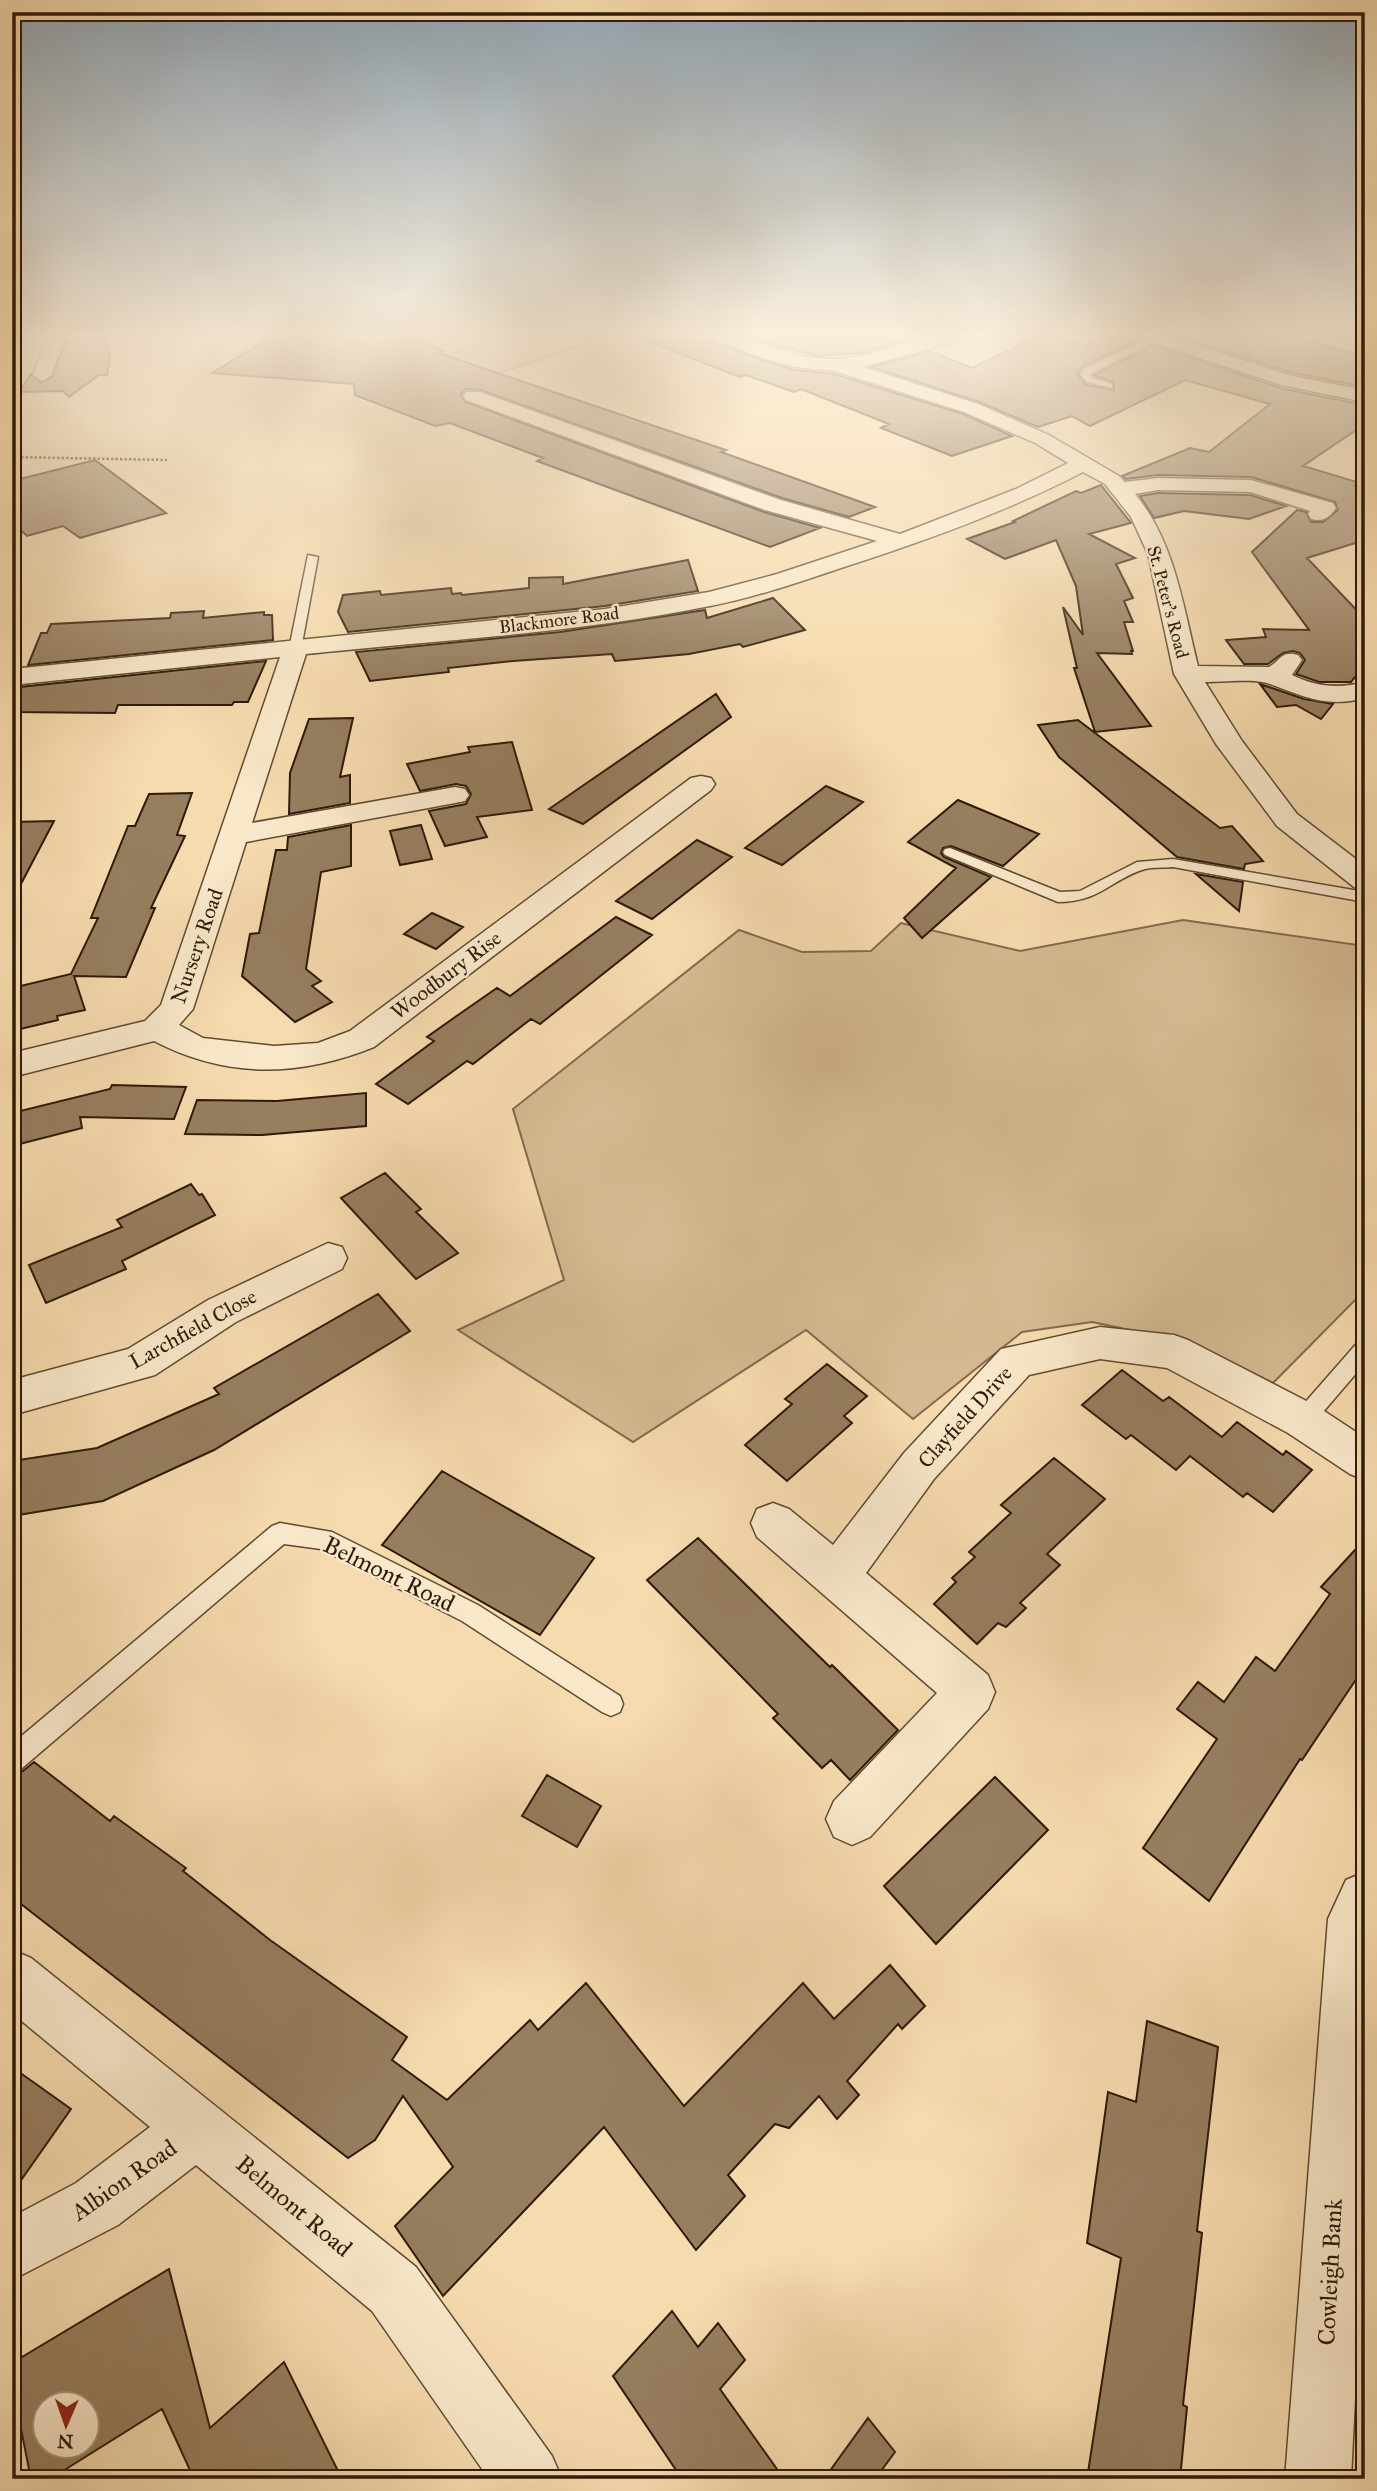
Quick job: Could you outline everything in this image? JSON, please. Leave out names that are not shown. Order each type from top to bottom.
[{"type":"street","points":[[622,450],[773,505],[901,541]]},
{"type":"street","name":"St. Peter's Road","points":[[1061,450],[1121,489],[1141,515],[1159,554],[1187,674],[1230,744],[1287,820],[1365,881]]},
{"type":"street","name":"Blackmore Road","points":[[12,677],[605,616],[711,599],[785,579],[901,541],[1024,494],[1083,463]]},
{"type":"street","points":[[1121,489],[1158,484],[1251,486],[1330,508]]},
{"type":"street","name":"Nursery Road","points":[[156,1029],[176,1009],[295,649]]},
{"type":"street","points":[[1187,674],[1282,668],[1290,686],[1312,692],[1347,696],[1365,690]]},
{"type":"street","name":"Woodbury Rise","points":[[156,1029],[171,1033],[188,1045],[230,1055],[319,1055],[362,1039],[701,784]]},
{"type":"street","points":[[234,835],[456,795]]},
{"type":"street","points":[[12,1065],[156,1029]]},
{"type":"street","name":"Larchfield Close","points":[[12,1398],[140,1363],[222,1311],[328,1258]]},
{"type":"street","name":"Clayfield Drive","points":[[837,1577],[919,1466],[1016,1361],[1100,1343],[1174,1352],[1303,1420],[1365,1461]]},
{"type":"street","points":[[773,1523],[971,1692],[852,1819]]},
{"type":"street","name":"Cowleigh Bank","points":[[1318,2479],[1350,2184],[1355,1919],[1365,1899]]},
{"type":"street","name":"Belmont Road","points":[[12,1977],[394,2289],[529,2479]]},
{"type":"street","name":"Albion Road","points":[[12,2250],[97,2204],[198,2127]]},
{"type":"lane","points":[[295,649],[312,557]]},
{"type":"lane","points":[[950,852],[1058,897],[1076,897],[1142,866],[1173,863],[1365,897]]},
{"type":"lane","points":[[1303,1420],[1365,1348]]},
{"type":"lane","name":"Belmont Road","points":[[12,1760],[280,1533],[324,1539],[470,1613],[611,1704]]},
{"type":"path","points":[[12,457],[167,460]]},
{"type":"shaded area","points":[[1183,920],[1365,946],[1365,1296],[1360,1295],[1273,1383],[1159,1336],[1092,1322],[1022,1332],[913,1419],[806,1330],[633,1442],[458,1330],[564,1280],[513,1109],[739,930],[802,952],[871,951],[901,923],[1020,951]]},
{"type":"building","points":[[522,450],[596,450],[764,512],[820,528],[770,547],[537,461],[543,458]]},
{"type":"building","points":[[649,450],[725,450],[721,452],[875,507],[849,517],[782,498]]},
{"type":"building","points":[[937,450],[969,450],[952,456]]},
{"type":"building","points":[[1185,450],[1326,450],[1303,466],[1357,482],[1355,486],[1365,489],[1365,540],[1307,558],[1365,619],[1365,665],[1351,682],[1319,682],[1296,674],[1305,660],[1300,653],[1293,651],[1283,653],[1268,664],[1244,664],[1226,640],[1266,637],[1263,629],[1309,630],[1252,552],[1297,510],[1306,512],[1311,522],[1323,522],[1338,510],[1335,502],[1251,477],[1158,475],[1126,479],[1122,476]]},
{"type":"building","points":[[95,460],[166,513],[80,538],[63,526],[27,536],[12,522],[12,481]]},
{"type":"building","points":[[1101,485],[1131,523],[1089,534],[1135,558],[1116,564],[1133,598],[1124,601],[1133,622],[1124,622],[1133,651],[1132,654],[1097,653],[1151,726],[1095,732],[1074,668],[1077,668],[1063,607],[1083,635],[1076,586],[1056,540],[1005,559],[967,539],[1015,522],[1013,521],[1076,491],[1081,493]]},
{"type":"building","points":[[1158,493],[1250,495],[1286,506],[1249,519],[1184,511],[1154,518],[1140,496]]},
{"type":"building","points":[[688,560],[698,591],[605,606],[348,632],[338,612],[343,595],[380,591],[381,595],[451,588],[452,594],[462,595],[529,588],[529,578],[563,577],[563,584]]},
{"type":"building","points":[[773,598],[805,630],[743,647],[740,644],[689,654],[615,661],[612,654],[513,661],[370,681],[356,652],[560,632],[705,610],[707,618]]},
{"type":"building","points":[[204,611],[203,618],[264,612],[264,615],[272,615],[273,640],[28,665],[41,633],[47,633],[51,624],[170,618],[171,613]]},
{"type":"building","points":[[266,661],[248,702],[234,702],[232,705],[118,705],[115,713],[12,712],[20,687]]},
{"type":"building","points":[[1260,684],[1304,699],[1333,704],[1321,719],[1296,705],[1277,707]]},
{"type":"building","points":[[716,694],[731,717],[583,824],[549,809]]},
{"type":"building","points":[[353,718],[340,777],[350,775],[350,803],[289,814],[290,773],[309,719]]},
{"type":"building","points":[[1078,720],[1220,828],[1232,826],[1263,861],[1245,864],[1244,869],[1177,857],[1059,757],[1038,725]]},
{"type":"building","points":[[512,742],[532,810],[477,817],[487,837],[445,846],[429,811],[466,804],[471,794],[466,786],[456,784],[420,791],[407,764],[470,752],[468,747]]},
{"type":"building","points":[[826,786],[863,802],[782,865],[745,848]]},
{"type":"building","points":[[192,793],[177,835],[185,836],[151,908],[155,908],[126,977],[74,976],[85,1010],[57,1016],[58,1020],[12,1031],[12,988],[71,974],[98,918],[91,918],[128,826],[135,826],[149,794]]},
{"type":"building","points":[[958,800],[1039,834],[1003,866],[951,846],[943,848],[941,853],[944,857],[991,877],[922,938],[904,918],[956,868],[908,842]]},
{"type":"building","points":[[54,821],[12,901],[12,822]]},
{"type":"building","points":[[351,825],[351,866],[321,872],[306,969],[321,981],[312,986],[332,1002],[295,1022],[242,976],[250,934],[259,933],[276,850],[287,850],[288,837]]},
{"type":"building","points":[[421,825],[432,859],[400,865],[390,831]]},
{"type":"building","points":[[697,840],[732,857],[652,919],[616,901]]},
{"type":"building","points":[[1196,874],[1243,882],[1239,911]]},
{"type":"building","points":[[432,913],[463,927],[436,949],[404,934]]},
{"type":"building","points":[[616,917],[652,935],[540,1024],[531,1019],[473,1064],[467,1061],[408,1104],[376,1084],[434,1041],[427,1037],[458,1015],[497,988],[510,996]]},
{"type":"building","points":[[112,1085],[186,1087],[174,1119],[80,1117],[82,1128],[12,1146],[12,1113],[110,1089]]},
{"type":"building","points":[[366,1093],[366,1126],[262,1135],[185,1134],[197,1100],[277,1101]]},
{"type":"building","points":[[385,1173],[421,1209],[416,1212],[458,1253],[416,1279],[341,1198]]},
{"type":"building","points":[[191,1184],[199,1195],[202,1194],[215,1215],[122,1261],[126,1269],[46,1303],[29,1265],[122,1227],[117,1220]]},
{"type":"building","points":[[378,1294],[410,1331],[214,1450],[103,1501],[12,1516],[12,1461],[97,1448],[219,1394],[214,1388]]},
{"type":"building","points":[[827,1364],[867,1396],[844,1416],[852,1423],[787,1481],[745,1445],[792,1404],[785,1399]]},
{"type":"building","points":[[1122,1370],[1163,1401],[1169,1397],[1222,1437],[1237,1422],[1283,1455],[1286,1451],[1312,1470],[1273,1512],[1247,1493],[1243,1497],[1190,1456],[1176,1470],[1131,1435],[1126,1439],[1082,1405]]},
{"type":"building","points":[[1054,1458],[1105,1499],[1047,1554],[1060,1565],[1020,1603],[1026,1608],[1006,1627],[998,1623],[977,1644],[934,1604],[956,1582],[952,1578],[975,1557],[969,1552],[1011,1513],[1001,1505]]},
{"type":"building","points":[[442,1471],[594,1558],[540,1635],[382,1545]]},
{"type":"building","points":[[698,1538],[898,1730],[850,1780],[831,1760],[822,1768],[773,1718],[778,1714],[647,1580]]},
{"type":"building","points":[[1365,1539],[1365,1666],[1302,1760],[1300,1759],[1209,1901],[1143,1848],[1217,1739],[1177,1709],[1198,1682],[1224,1702],[1256,1657],[1275,1671],[1330,1594],[1321,1587]]},
{"type":"building","points":[[34,1762],[110,1821],[114,1816],[186,1868],[183,1871],[270,1940],[407,2037],[392,2060],[447,2100],[530,2020],[538,2030],[586,1983],[684,2106],[803,1983],[834,2019],[890,1965],[925,2006],[902,2029],[898,2024],[847,2081],[859,2095],[837,2119],[819,2096],[789,2128],[775,2124],[728,2175],[745,2196],[696,2250],[604,2127],[443,2296],[395,2226],[453,2167],[403,2096],[375,2140],[348,2158],[12,1897],[12,1774],[23,1771]]},
{"type":"building","points":[[547,1775],[601,1806],[577,1847],[522,1816]]},
{"type":"building","points":[[995,1777],[1048,1830],[936,1944],[884,1886]]},
{"type":"building","points":[[1147,2021],[1218,2047],[1197,2231],[1202,2233],[1183,2405],[1187,2407],[1180,2479],[1087,2479],[1121,2258],[1087,2243],[1108,2092],[1136,2102]]},
{"type":"building","points":[[12,2067],[71,2109],[12,2193]]},
{"type":"building","points":[[169,2269],[210,2428],[284,2362],[342,2479],[194,2479],[162,2409],[102,2446],[102,2390],[32,2390],[32,2460],[80,2460],[50,2479],[31,2479],[12,2384],[12,2363]]},
{"type":"building","points":[[672,2311],[698,2347],[718,2323],[745,2360],[720,2389],[784,2479],[682,2479],[613,2376]]},
{"type":"building","points":[[868,2418],[895,2452],[875,2479],[824,2479]]}]
